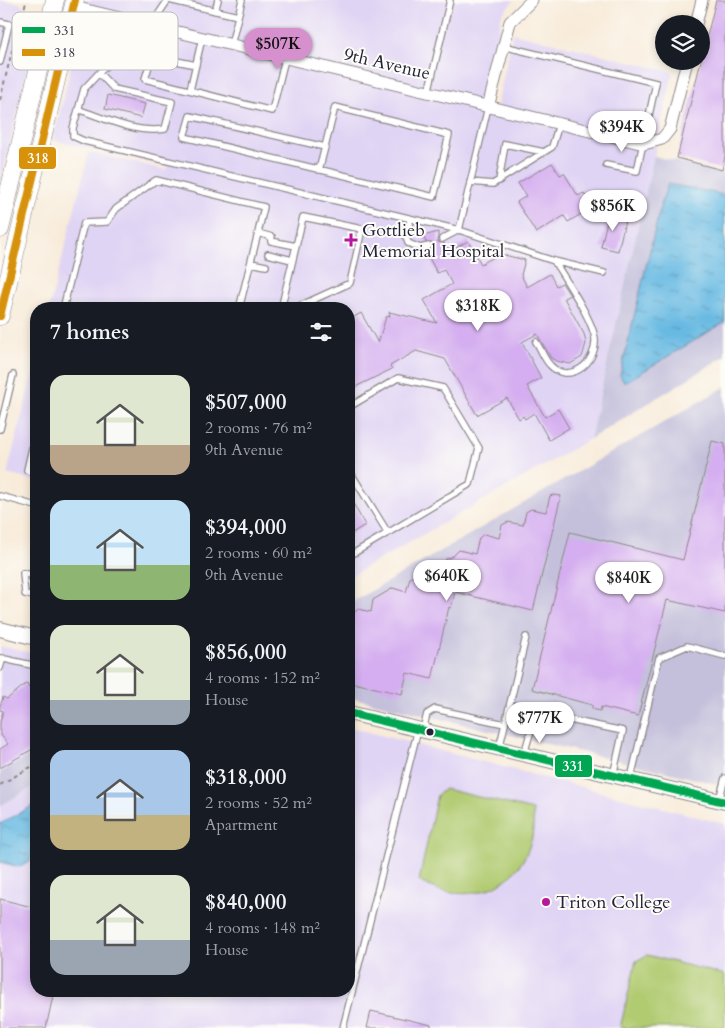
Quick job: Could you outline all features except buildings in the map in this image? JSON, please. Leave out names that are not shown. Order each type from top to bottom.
[{"type":"main road","points":[[0,228],[35,70]]},
{"type":"main road","points":[[0,316],[58,70]]},
{"type":"street","points":[[488,107],[510,22],[532,0]]},
{"type":"street","points":[[698,15],[702,0]]},
{"type":"street","name":"9th Avenue","points":[[51,1],[74,3],[102,12]]},
{"type":"street","name":"9th Avenue","points":[[178,32],[644,144]]},
{"type":"street","points":[[644,144],[662,139],[670,130],[685,70]]},
{"type":"street","points":[[0,630],[30,637]]},
{"type":"street","points":[[355,714],[722,802]]},
{"type":"lane","points":[[161,12],[169,0],[238,16]]},
{"type":"lane","points":[[215,11],[218,0]]},
{"type":"lane","points":[[231,45],[242,0]]},
{"type":"lane","points":[[428,93],[450,0]]},
{"type":"lane","points":[[0,22],[9,24],[0,62]]},
{"type":"lane","points":[[190,90],[202,38]]},
{"type":"lane","points":[[503,46],[656,84],[637,171],[606,165]]},
{"type":"lane","points":[[148,70],[145,79],[272,111],[285,59]]},
{"type":"lane","points":[[178,61],[196,65]]},
{"type":"lane","points":[[102,70],[84,89],[80,110],[73,128],[73,136],[84,141],[458,230],[554,261],[604,273]]},
{"type":"lane","points":[[80,110],[119,124],[153,131],[165,129],[172,102],[114,89],[99,73]]},
{"type":"lane","points":[[319,170],[325,147],[335,107],[450,135],[434,197],[319,170],[184,136],[190,116],[325,147]]},
{"type":"lane","points":[[442,239],[458,230],[488,107]]},
{"type":"lane","points":[[470,182],[493,184],[552,147],[559,124]]},
{"type":"lane","points":[[499,180],[505,144],[544,152]]},
{"type":"lane","points":[[65,302],[84,223],[107,222],[116,209],[156,180],[264,207],[242,302]]},
{"type":"lane","points":[[283,302],[303,217],[362,230],[350,283],[308,302]]},
{"type":"lane","points":[[410,220],[406,237],[408,243],[420,248],[429,246]]},
{"type":"lane","points":[[258,233],[296,246]]},
{"type":"lane","points":[[268,254],[292,260]]},
{"type":"lane","points":[[536,342],[550,366],[558,370],[570,372],[581,369],[589,363],[594,355],[595,336],[590,324],[554,261]]},
{"type":"lane","points":[[251,263],[266,266]]},
{"type":"lane","points":[[0,429],[13,375]]},
{"type":"lane","points":[[355,403],[398,378],[442,388],[479,448],[470,484],[355,552]]},
{"type":"lane","points":[[30,455],[27,470],[30,472]]},
{"type":"lane","points":[[355,480],[388,533]]},
{"type":"lane","points":[[0,496],[30,504]]},
{"type":"lane","points":[[30,575],[23,573],[25,594],[30,596]]},
{"type":"lane","points":[[499,749],[526,637]]},
{"type":"lane","points":[[630,780],[659,658],[687,646],[725,656]]},
{"type":"lane","points":[[0,668],[1,658],[30,666]]},
{"type":"lane","points":[[355,982],[420,730],[427,714],[436,709],[505,724]]},
{"type":"lane","points":[[524,755],[536,713],[623,731],[613,776]]},
{"type":"lane","points":[[722,802],[725,778]]},
{"type":"lane","points":[[343,1028],[351,997]]},
{"type":"path","points":[[23,12],[27,0]]},
{"type":"path","points":[[0,100],[12,51]]},
{"type":"path","points":[[0,785],[30,768]]},
{"type":"shaded area","points":[[0,0],[19,3],[30,12],[12,12],[12,70],[27,70],[0,186]]},
{"type":"shaded area","name":"Gottlieb Memorial Hospital","points":[[87,0],[514,0],[502,14],[482,112],[495,115],[513,33],[655,68],[655,70],[673,72],[590,439],[355,574],[355,302],[51,302],[89,152],[166,170],[167,167],[53,140],[70,70],[178,70],[178,12],[84,12]]},
{"type":"shaded area","points":[[654,156],[725,174],[725,356],[590,439]]},
{"type":"shaded area","points":[[30,384],[30,480],[7,474]]},
{"type":"shaded area","points":[[725,387],[725,786],[355,698],[355,601]]},
{"type":"shaded area","points":[[0,646],[30,653],[30,756],[0,773]]},
{"type":"shaded area","name":"Triton College","points":[[355,729],[725,824],[725,1028],[0,1028],[0,806],[30,788],[30,997],[355,997]]},
{"type":"shaded area","points":[[30,756],[30,788],[0,806],[0,773]]},
{"type":"green space","points":[[445,789],[533,810],[533,834],[526,856],[516,870],[503,882],[488,889],[471,893],[454,893],[436,889],[419,881],[437,795]]},
{"type":"green space","points":[[647,955],[725,975],[725,1028],[620,1028],[636,961]]},
{"type":"water","points":[[668,184],[725,195],[725,322],[627,381],[623,381],[620,375],[662,200]]},
{"type":"water","points":[[30,807],[30,862],[19,867],[0,862],[0,824]]},
{"type":"transit line","name":"318","points":[[72,12],[75,0]]},
{"type":"transit line","name":"318","points":[[0,316],[58,70]]},
{"type":"transit line","name":"331","points":[[355,714],[725,802]]},
{"type":"place","name":"Gottlieb Memorial Hospital","points":[[351,240]]},
{"type":"place","name":"Triton College","points":[[546,902]]}]
